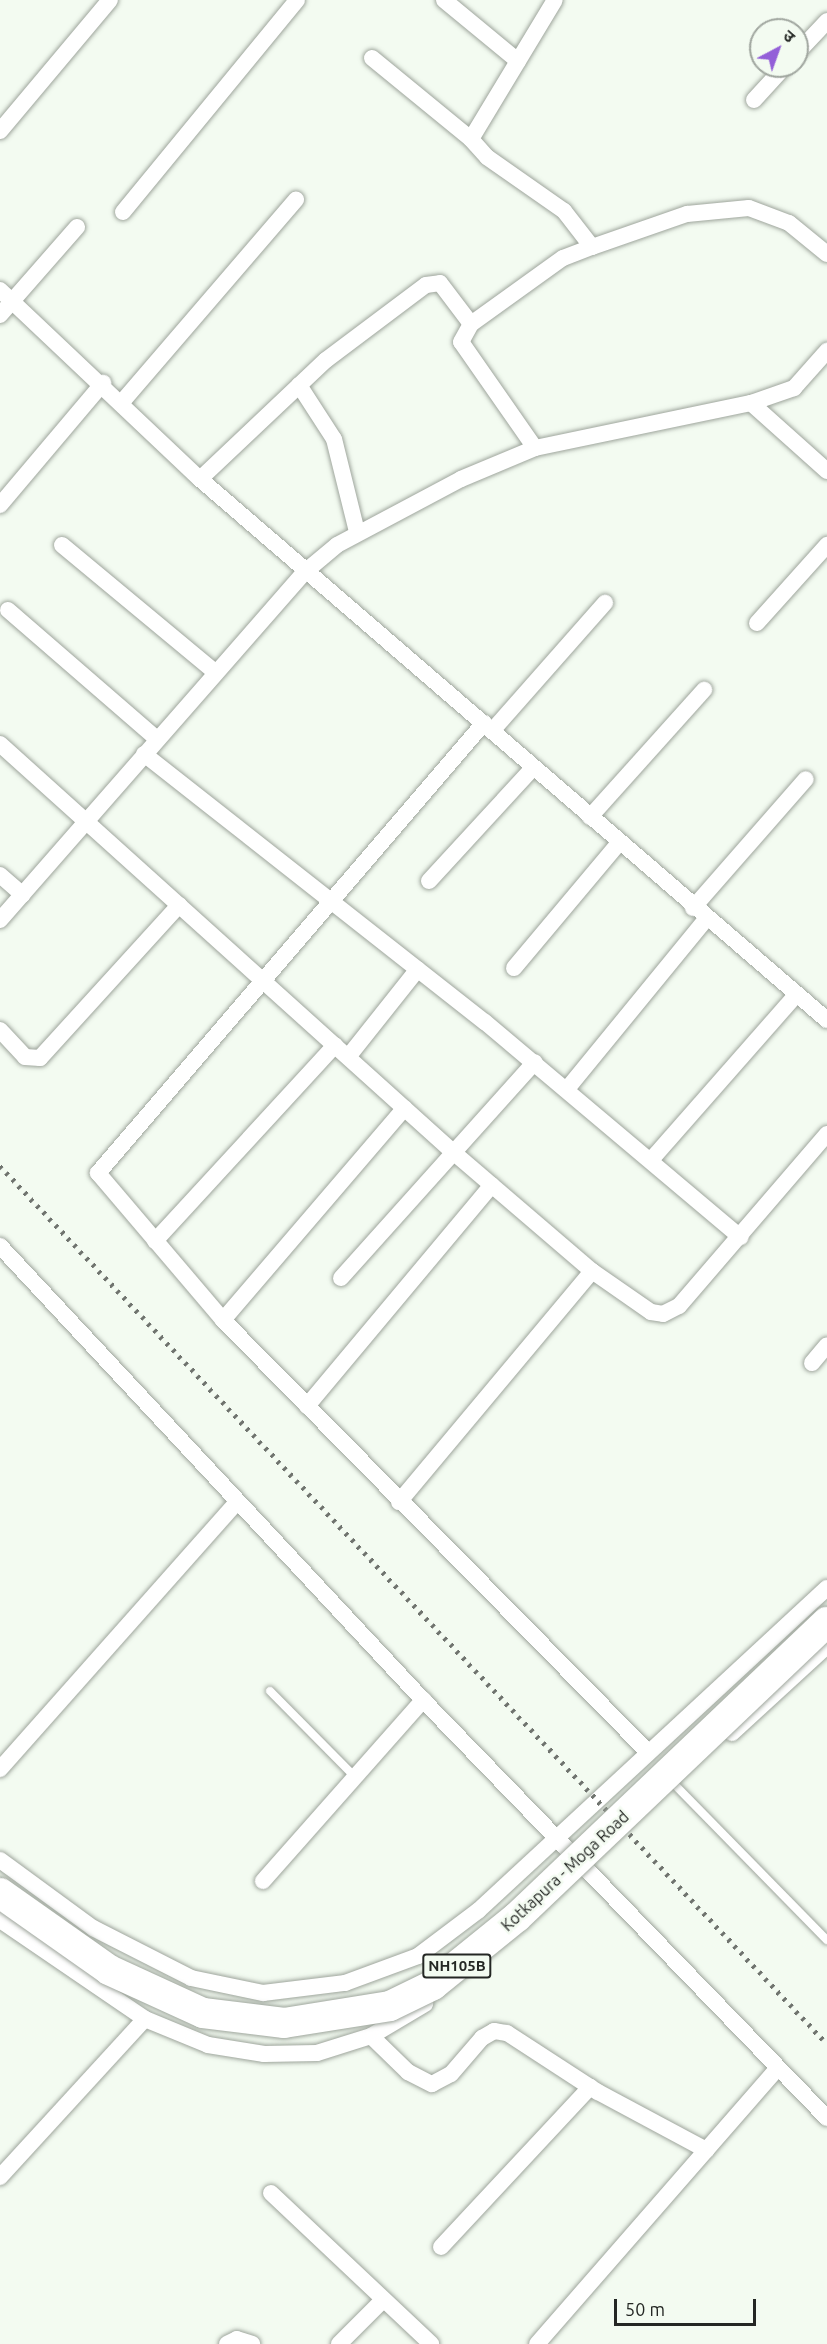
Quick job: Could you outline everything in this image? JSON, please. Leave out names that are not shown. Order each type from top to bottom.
[{"type":"highway","name":"Kotkapura - Moga Road","points":[[0,1893],[109,1970],[202,2013],[284,2024],[390,2006],[433,1985],[517,1917],[827,1622]]},
{"type":"street","points":[[0,131],[111,0]]},
{"type":"street","points":[[123,213],[297,0]]},
{"type":"street","points":[[444,0],[518,61]]},
{"type":"street","points":[[471,139],[555,0]]},
{"type":"street","points":[[809,40],[826,22]]},
{"type":"street","points":[[372,58],[576,222],[592,247]]},
{"type":"street","points":[[754,100],[774,78]]},
{"type":"street","points":[[122,402],[296,200]]},
{"type":"street","points":[[535,448],[465,352],[463,332],[563,258],[687,214],[749,208],[789,223],[827,254]]},
{"type":"street","points":[[0,315],[6,295],[77,227]]},
{"type":"street","points":[[200,479],[299,386],[433,281],[447,290],[471,324]]},
{"type":"street","points":[[6,295],[103,383],[200,479],[488,727],[699,914],[795,996],[827,1020]]},
{"type":"street","points":[[0,920],[215,672],[306,571],[357,532],[535,448],[751,404],[794,388],[826,358]]},
{"type":"street","points":[[0,505],[103,383]]},
{"type":"street","points":[[299,386],[334,439],[357,532]]},
{"type":"street","points":[[751,404],[827,471]]},
{"type":"street","points":[[62,544],[215,672]]},
{"type":"street","points":[[757,622],[827,545]]},
{"type":"street","points":[[605,603],[488,727],[328,903],[263,981],[99,1167],[104,1185],[223,1320],[399,1502],[649,1753]]},
{"type":"street","points":[[8,609],[157,739]]},
{"type":"street","points":[[590,817],[704,690]]},
{"type":"street","points":[[0,744],[453,1152],[592,1271],[637,1305],[663,1314],[679,1306],[827,1134]]},
{"type":"street","points":[[144,754],[328,903],[418,969],[535,1062],[740,1237]]},
{"type":"street","points":[[429,881],[533,768]]},
{"type":"street","points":[[567,1089],[699,914],[806,779]]},
{"type":"street","points":[[514,968],[619,843]]},
{"type":"street","points":[[0,874],[23,895]]},
{"type":"street","points":[[0,1030],[25,1057],[40,1058],[179,905]]},
{"type":"street","points":[[348,1057],[418,969]]},
{"type":"street","points":[[651,1160],[795,996]]},
{"type":"street","points":[[155,1241],[335,1045]]},
{"type":"street","points":[[341,1278],[535,1062]]},
{"type":"street","points":[[223,1320],[405,1108]]},
{"type":"street","points":[[307,1406],[492,1185]]},
{"type":"street","points":[[0,1246],[237,1502],[584,1870],[827,2118]]},
{"type":"street","points":[[399,1502],[592,1271]]},
{"type":"street","points":[[812,1363],[827,1345]]},
{"type":"street","points":[[0,1769],[237,1502]]},
{"type":"street","points":[[0,1860],[93,1928],[191,1978],[263,1993],[345,1983],[418,1956],[479,1910],[827,1588]]},
{"type":"street","points":[[0,1920],[145,2019],[208,2045],[264,2054],[317,2053],[371,2036],[438,1996],[584,1870],[827,1646]]},
{"type":"street","points":[[263,1881],[423,1700]]},
{"type":"street","points":[[0,2177],[145,2019]]},
{"type":"street","points":[[371,2036],[408,2072],[432,2084],[451,2074],[494,2031],[523,2042],[590,2087],[706,2150]]},
{"type":"street","points":[[537,2344],[778,2068]]},
{"type":"street","points":[[441,2247],[590,2087]]},
{"type":"street","points":[[271,2193],[381,2302],[431,2344]]},
{"type":"street","points":[[339,2344],[381,2302]]},
{"type":"street","points":[[227,2344],[237,2339],[252,2344]]},
{"type":"lane","points":[[270,1691],[355,1777]]},
{"type":"lane","points":[[675,1785],[827,1940]]},
{"type":"railway","points":[[0,1166],[827,2044]]}]
